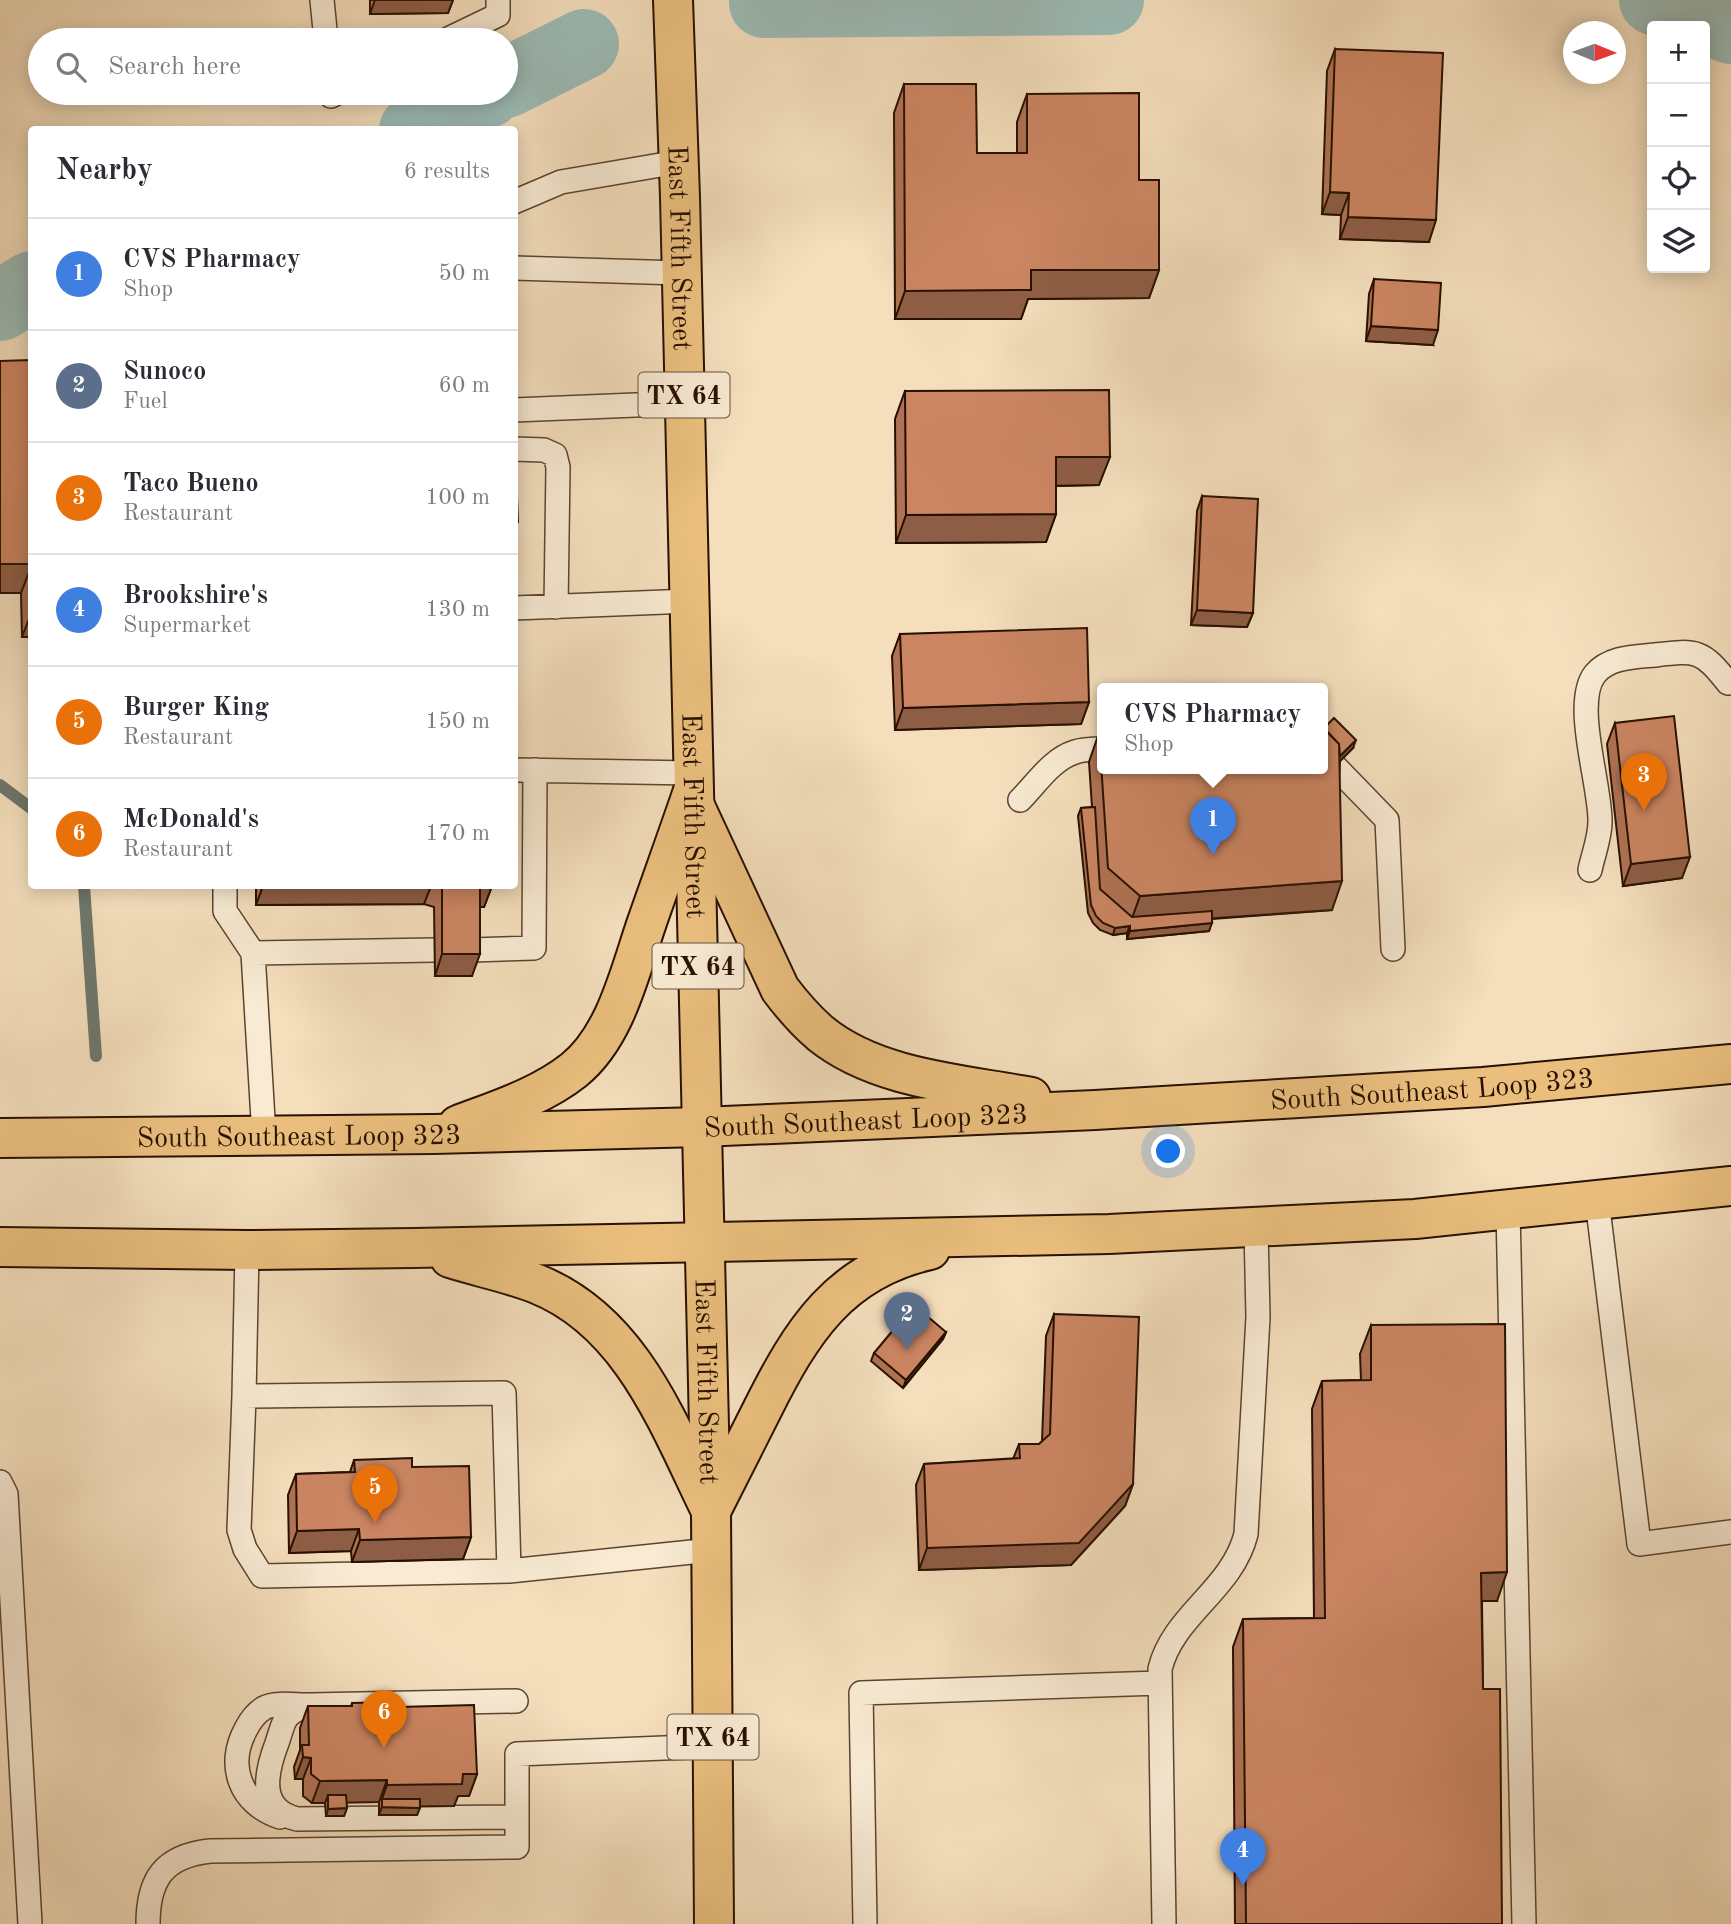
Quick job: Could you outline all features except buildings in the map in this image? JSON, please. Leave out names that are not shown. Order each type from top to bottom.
[{"type":"main road","name":"East Fifth Street","points":[[673,0],[711,1511],[714,1924]]},
{"type":"main road","points":[[694,789],[780,989],[798,1012],[820,1033],[845,1050],[895,1071],[1095,1110]]},
{"type":"main road","points":[[434,1134],[531,1096],[556,1083],[592,1051],[616,1008],[694,789]]},
{"type":"main road","name":"South Southeast Loop 323","points":[[0,1138],[434,1134],[701,1128],[1095,1110],[1483,1087],[1731,1064]]},
{"type":"main road","points":[[0,1247],[247,1250],[989,1238],[1415,1219],[1731,1186]]},
{"type":"main road","points":[[711,1511],[793,1349],[831,1302],[855,1281],[880,1267],[910,1255],[989,1238]]},
{"type":"main road","points":[[414,1248],[537,1284],[568,1300],[593,1319],[637,1368],[654,1395],[711,1511]]},
{"type":"lane","points":[[322,0],[325,28]]},
{"type":"lane","points":[[471,28],[498,15],[498,0]]},
{"type":"lane","points":[[518,200],[561,182],[678,162]]},
{"type":"lane","points":[[518,268],[681,273]]},
{"type":"lane","points":[[518,410],[684,403]]},
{"type":"lane","points":[[518,449],[544,450],[555,456],[558,467],[556,607]]},
{"type":"lane","points":[[518,608],[690,601]]},
{"type":"lane","points":[[1590,870],[1600,823],[1587,720],[1587,699],[1591,680],[1597,671],[1608,663],[1624,658],[1677,652],[1700,654],[1709,659],[1728,683]]},
{"type":"lane","points":[[1020,800],[1067,755],[1097,749]]},
{"type":"lane","points":[[1328,759],[1387,820],[1394,949]]},
{"type":"lane","points":[[472,950],[534,948],[524,869],[525,770],[694,789]]},
{"type":"lane","points":[[225,889],[225,911],[253,953],[264,1136]]},
{"type":"lane","points":[[253,953],[434,950]]},
{"type":"lane","points":[[1597,1200],[1639,1544],[1731,1532]]},
{"type":"lane","points":[[1508,1210],[1524,1924]]},
{"type":"lane","points":[[1164,1924],[1160,1669],[1168,1644],[1233,1567],[1246,1534],[1258,1317],[1256,1228]]},
{"type":"lane","points":[[247,1250],[239,1530],[245,1549],[262,1576],[509,1571],[711,1550]]},
{"type":"lane","points":[[244,1396],[505,1393],[509,1571]]},
{"type":"lane","points":[[0,1482],[6,1494],[30,1924]]},
{"type":"lane","points":[[865,1924],[861,1693],[1159,1683]]},
{"type":"lane","points":[[516,1701],[275,1705],[263,1709],[244,1732],[237,1746],[236,1757],[239,1781],[253,1801],[272,1814],[297,1819],[517,1817]]},
{"type":"lane","points":[[297,1819],[285,1814],[271,1800],[267,1774],[286,1718],[295,1710],[311,1705]]},
{"type":"lane","points":[[148,1924],[148,1905],[161,1873],[169,1864],[189,1853],[517,1847],[517,1754],[713,1746]]},
{"type":"waterway","points":[[764,3],[1109,0]]},
{"type":"waterway","points":[[1654,0],[1731,29]]},
{"type":"waterway","points":[[518,77],[584,44]]},
{"type":"waterway","points":[[422,126],[463,105]]},
{"type":"waterway","points":[[0,306],[28,288]]},
{"type":"waterway","points":[[0,785],[28,806]]},
{"type":"waterway","points":[[84,889],[96,1056]]},
{"type":"place","name":"Taco Bueno","points":[[1644,811]]},
{"type":"place","name":"CVS Pharmacy","points":[[1213,855]]},
{"type":"place","name":"Sunoco","points":[[907,1350]]},
{"type":"place","name":"Burger King","points":[[375,1523]]},
{"type":"place","name":"McDonald's","points":[[384,1748]]},
{"type":"place","name":"Brookshire's","points":[[1243,1886]]}]
